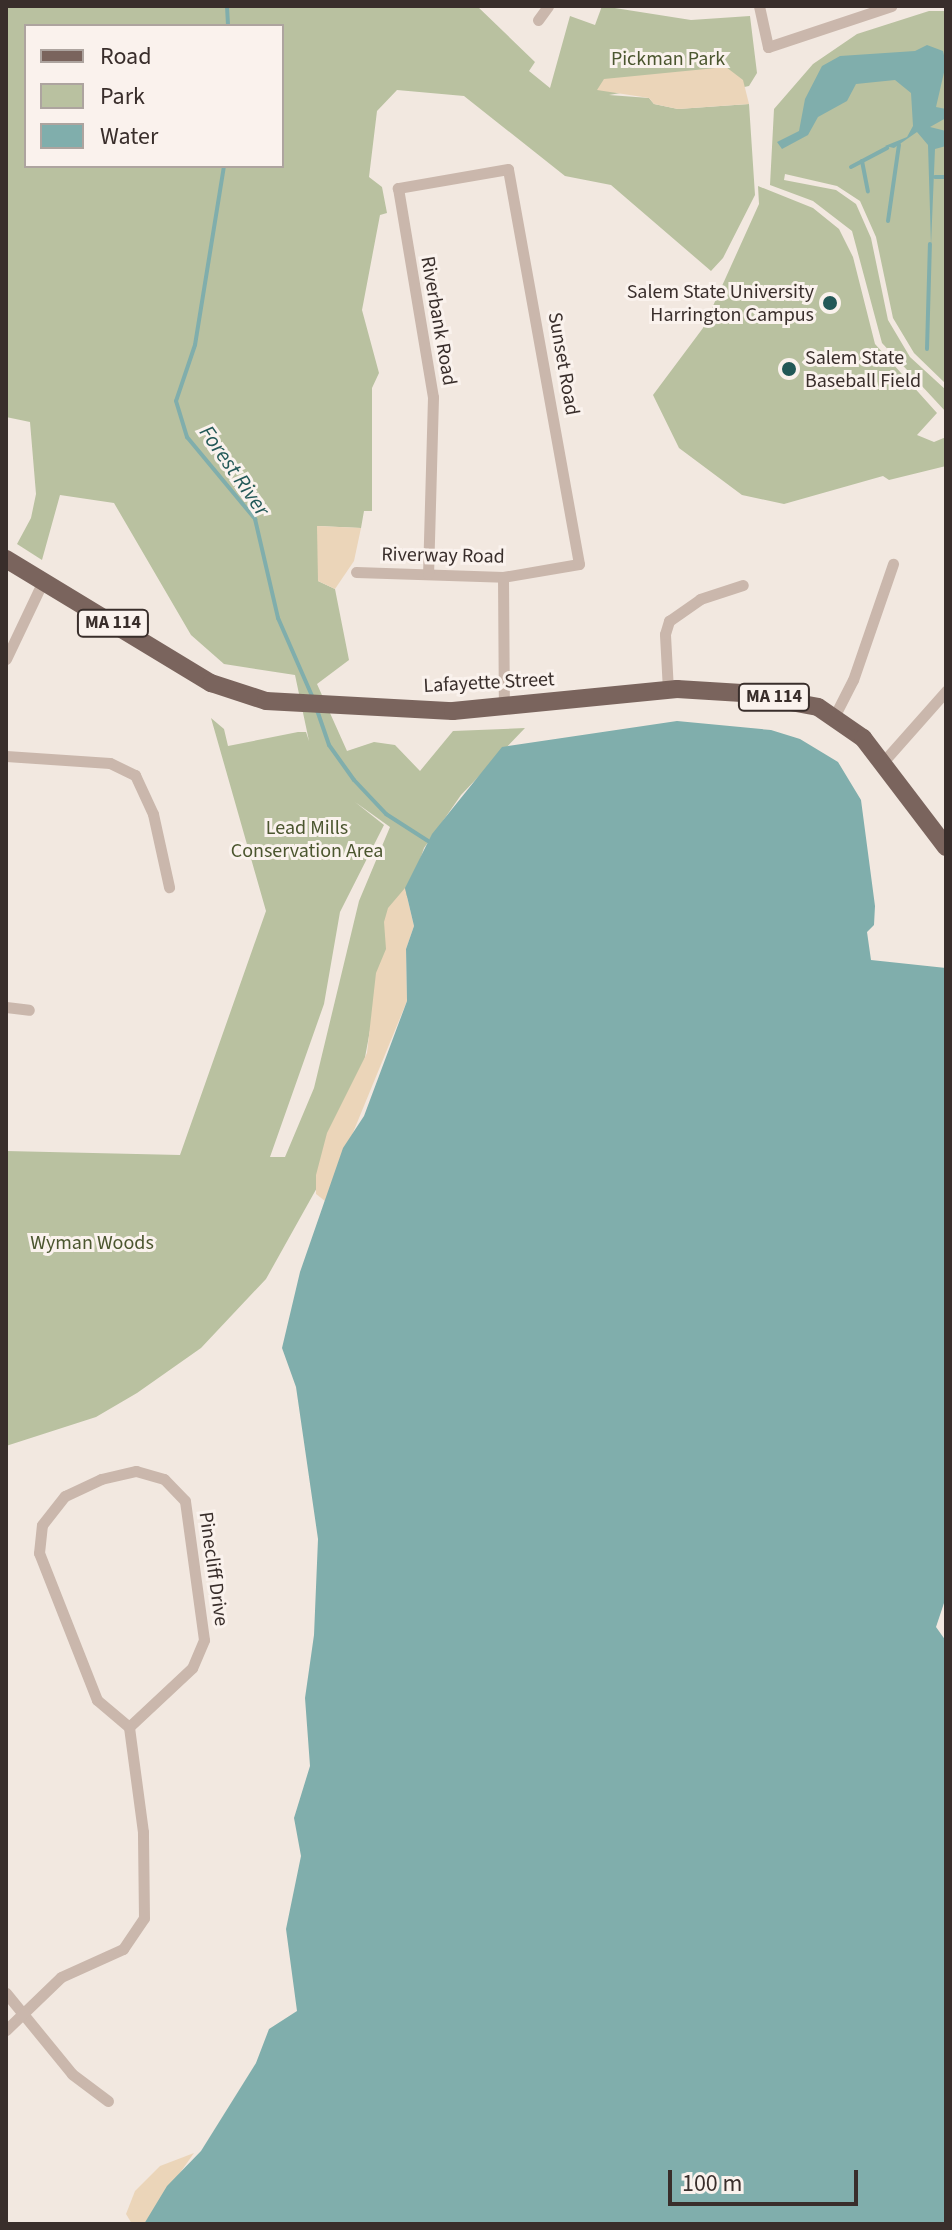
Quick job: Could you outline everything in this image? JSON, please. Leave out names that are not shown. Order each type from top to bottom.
[{"type":"main road","name":"Lafayette Street","points":[[6,559],[211,683],[238,694],[294,704],[453,711],[668,690],[768,696],[835,715],[884,761],[946,847]]},
{"type":"street","points":[[538,20],[548,6]]},
{"type":"street","points":[[759,6],[768,47],[891,6]]},
{"type":"street","name":"Sunset Road","points":[[508,169],[577,564]]},
{"type":"street","name":"Riverbank Road","points":[[428,574],[433,397],[398,188],[508,169]]},
{"type":"street","name":"Riverway Road","points":[[356,572],[503,577],[577,564]]},
{"type":"street","points":[[835,715],[853,680],[893,564]]},
{"type":"street","points":[[503,577],[504,707]]},
{"type":"street","points":[[6,659],[43,581]]},
{"type":"street","points":[[668,690],[665,634],[669,621],[700,599],[743,585]]},
{"type":"street","points":[[884,761],[946,691]]},
{"type":"street","points":[[6,756],[110,763],[135,775],[153,814],[169,887]]},
{"type":"street","points":[[6,1007],[29,1010]]},
{"type":"street","name":"Pinecliff Drive","points":[[136,1471],[164,1479],[185,1501],[204,1640],[192,1668],[129,1727],[97,1700],[39,1553],[42,1525],[65,1496],[136,1471]]},
{"type":"street","points":[[6,2030],[61,1977],[123,1949],[144,1918],[143,1832],[129,1727]]},
{"type":"street","points":[[6,1993],[72,2074],[108,2101]]},
{"type":"green space","points":[[6,6],[477,6],[535,62],[529,71],[550,88],[570,16],[595,25],[602,6],[691,20],[750,16],[757,73],[749,86],[673,102],[626,92],[609,95],[649,98],[654,104],[678,109],[749,104],[755,195],[723,258],[711,271],[611,185],[565,176],[464,96],[397,90],[377,111],[369,177],[382,187],[387,213],[380,215],[362,310],[379,373],[372,388],[372,511],[364,511],[361,528],[318,526],[318,581],[335,589],[349,660],[317,684],[347,751],[374,742],[395,745],[420,771],[453,731],[525,728],[461,795],[424,848],[379,982],[358,1095],[342,1143],[266,1279],[201,1348],[137,1393],[96,1417],[6,1446],[6,1151],[180,1155],[266,911],[211,718],[224,729],[228,746],[298,732],[306,732],[309,741],[295,675],[224,664],[191,635],[114,503],[60,495],[42,560],[17,544],[31,518],[36,494],[30,422],[6,417]],"holes":[[[355,802],[390,827],[359,901],[314,1088],[285,1157],[270,1157],[324,1004],[340,912],[384,825]]]},
{"type":"green space","points":[[929,11],[946,11],[946,384],[914,353],[893,318],[876,237],[860,201],[837,186],[785,174],[784,180],[836,190],[856,204],[871,238],[888,320],[910,357],[946,390],[946,412],[882,343],[852,231],[813,201],[770,185],[774,109],[813,64],[857,34]]},
{"type":"green space","name":"Salem State Baseball Field","points":[[758,186],[813,208],[839,229],[853,257],[875,344],[937,413],[917,435],[934,442],[946,437],[946,466],[889,480],[883,476],[784,504],[742,495],[679,448],[653,395],[703,328],[759,204]]},
{"type":"sand","points":[[726,67],[743,80],[749,104],[678,109],[654,104],[649,98],[597,90],[604,79]]},
{"type":"sand","points":[[317,526],[361,528],[354,561],[335,589],[318,581]]},
{"type":"sand","points":[[405,888],[414,926],[406,949],[407,1001],[325,1201],[316,1194],[316,1175],[327,1133],[367,1053],[376,973],[386,949],[384,922],[388,908]]},
{"type":"sand","points":[[194,2153],[144,2224],[132,2224],[126,2214],[135,2191],[160,2166]]},
{"type":"water","points":[[927,45],[943,51],[946,64],[936,107],[946,109],[946,118],[930,127],[946,131],[946,146],[935,149],[931,245],[928,145],[917,132],[894,148],[885,146],[907,137],[913,126],[911,93],[895,80],[856,84],[847,101],[818,117],[808,135],[782,149],[777,142],[799,131],[805,99],[822,66],[840,56],[915,51]]},
{"type":"water","points":[[677,721],[771,730],[800,739],[838,762],[861,800],[875,906],[874,925],[867,932],[871,960],[946,968],[946,1597],[936,1627],[946,1641],[946,2224],[144,2224],[167,2186],[201,2151],[256,2063],[269,2029],[297,2011],[286,1929],[301,1856],[294,1818],[310,1766],[305,1698],[314,1635],[318,1539],[296,1387],[282,1348],[300,1272],[343,1148],[364,1116],[407,1001],[406,949],[414,926],[405,888],[432,834],[502,747]]},
{"type":"waterway","name":"Forest River","points":[[227,6],[228,24]]},
{"type":"waterway","points":[[888,221],[899,145]]},
{"type":"waterway","points":[[851,167],[887,148]]},
{"type":"waterway","points":[[862,161],[868,191]]},
{"type":"waterway","name":"Forest River","points":[[224,168],[195,345],[176,401],[187,437],[255,519],[278,618],[313,698]]},
{"type":"waterway","points":[[935,177],[946,177]]},
{"type":"waterway","points":[[927,349],[930,244]]},
{"type":"waterway","name":"Forest River","points":[[317,710],[329,745],[354,780],[386,814],[428,841]]},
{"type":"place","name":"Salem State University Harrington Campus","points":[[830,303]]},
{"type":"place","name":"Salem State Baseball Field","points":[[789,369]]},
{"type":"park label","name":"Pickman Park","points":[[668,59]]},
{"type":"park label","name":"Lead Mills Conservation Area","points":[[307,840]]},
{"type":"park label","name":"Wyman Woods","points":[[92,1243]]}]
